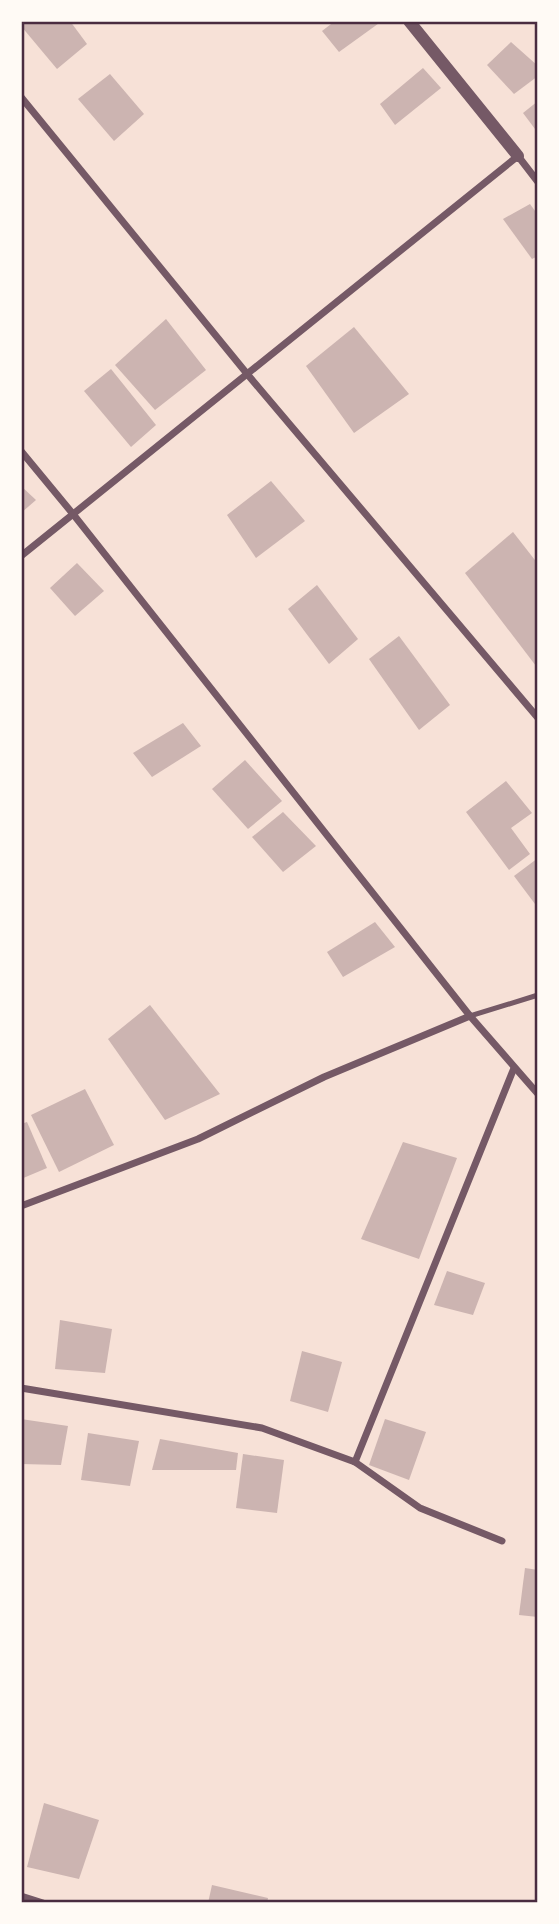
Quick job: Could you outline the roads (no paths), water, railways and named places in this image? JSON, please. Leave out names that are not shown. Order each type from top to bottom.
[{"type":"street","points":[[409,21],[538,182]]},
{"type":"street","points":[[21,97],[248,375],[538,718]]},
{"type":"street","points":[[21,556],[518,156]]},
{"type":"street","points":[[21,451],[470,1016],[538,1094]]},
{"type":"street","points":[[21,1206],[198,1139],[324,1077],[470,1016]]},
{"type":"street","points":[[355,1462],[514,1068]]},
{"type":"street","points":[[21,1388],[262,1428],[355,1462],[420,1508],[502,1541]]},
{"type":"street","points":[[21,1896],[43,1903]]},
{"type":"lane","points":[[470,1016],[538,995]]}]
